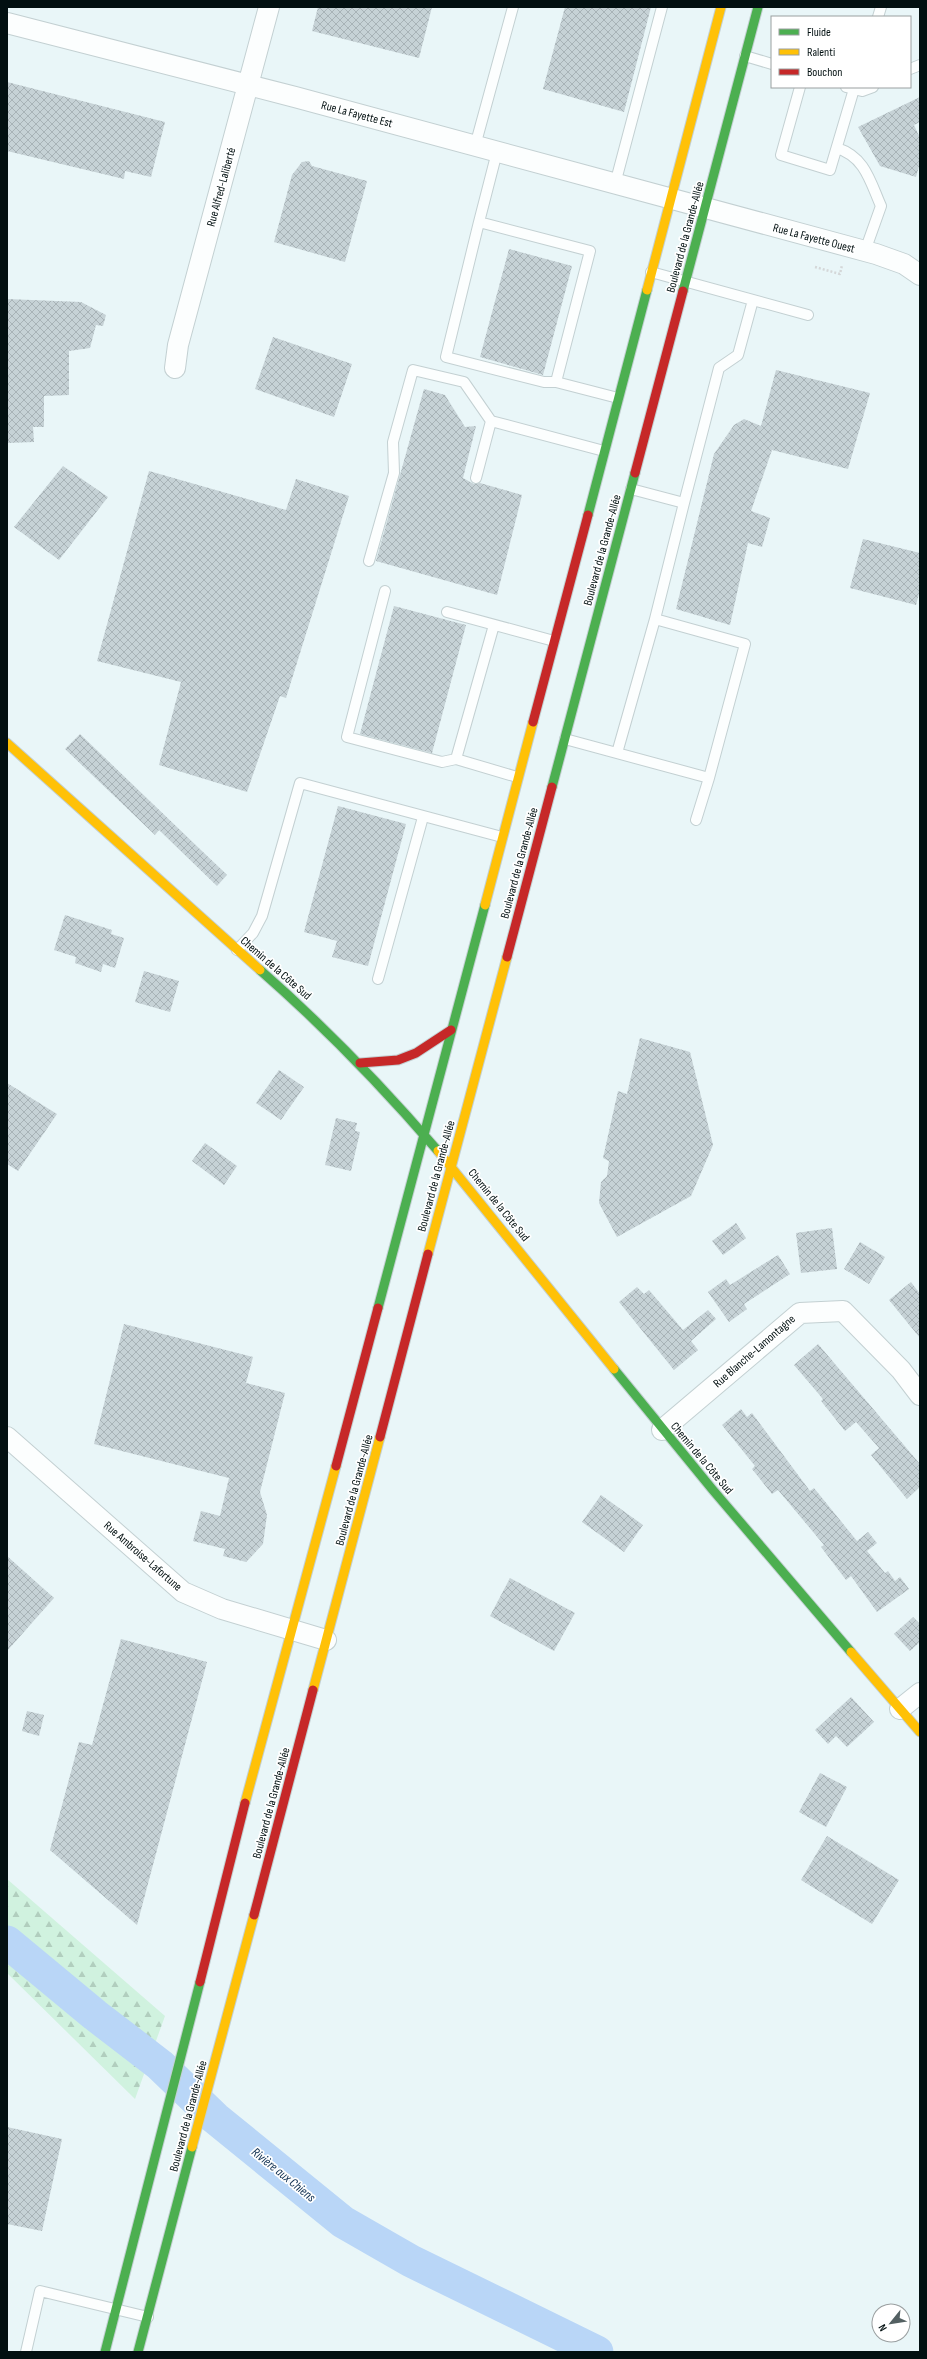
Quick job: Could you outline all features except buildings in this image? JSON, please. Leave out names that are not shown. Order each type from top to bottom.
[{"type":"street","name":"Rue Alfred-Laliberté","points":[[175,368],[178,345],[269,7]]},
{"type":"street","name":"Boulevard de la Grande-Allée","points":[[105,2352],[172,2096],[177,2088],[179,2064],[234,1845],[425,1134],[517,777],[721,7]]},
{"type":"street","name":"Boulevard de la Grande-Allée","points":[[138,2352],[199,2122],[204,2094],[326,1640],[758,7]]},
{"type":"street","name":"Rue La Fayette Est","points":[[7,23],[475,146],[705,209]]},
{"type":"street","name":"Rue La Fayette Ouest","points":[[705,209],[889,258],[920,275]]},
{"type":"street","name":"Chemin de la Côte Sud","points":[[7,743],[318,1021],[360,1063],[452,1165],[662,1430],[920,1732]]},
{"type":"street","points":[[360,1063],[398,1060],[416,1053],[451,1030]]},
{"type":"street","name":"Rue Blanche-Lamontagne","points":[[662,1430],[800,1313],[843,1311],[901,1370],[920,1395]]},
{"type":"street","name":"Rue Ambroise-Lafortune","points":[[7,1437],[183,1592],[222,1609],[326,1640]]},
{"type":"street","points":[[900,1709],[920,1693]]},
{"type":"lane","points":[[475,146],[513,7]]},
{"type":"lane","points":[[615,184],[662,7]]},
{"type":"lane","points":[[745,56],[771,64]]},
{"type":"lane","points":[[800,88],[781,155],[830,170],[837,148],[851,88],[862,91],[870,88]]},
{"type":"lane","points":[[837,148],[849,152],[859,160],[881,206],[865,251]]},
{"type":"lane","points":[[497,152],[446,357],[544,382],[556,382],[618,398]]},
{"type":"lane","points":[[479,222],[590,251],[556,382]]},
{"type":"lane","points":[[651,272],[808,315]]},
{"type":"lane","points":[[617,753],[654,619],[719,368],[738,354],[753,300]]},
{"type":"lane","points":[[369,562],[394,473],[393,442],[413,370],[464,382],[491,421],[604,451]]},
{"type":"lane","points":[[476,478],[491,421]]},
{"type":"lane","points":[[631,489],[684,503]]},
{"type":"lane","points":[[385,591],[347,736],[442,762],[456,759],[517,777]]},
{"type":"lane","points":[[447,612],[554,641]]},
{"type":"lane","points":[[654,619],[745,644],[709,778],[696,820]]},
{"type":"lane","points":[[456,759],[494,625]]},
{"type":"lane","points":[[565,739],[709,778]]},
{"type":"lane","points":[[238,950],[253,933],[262,916],[300,782],[502,838]]},
{"type":"lane","points":[[378,979],[423,817]]},
{"type":"lane","points":[[26,2352],[40,2291],[148,2317]]},
{"type":"path","points":[[815,267],[840,274],[844,259]]},
{"type":"path","points":[[819,274],[820,269]]},
{"type":"green space","points":[[7,1879],[165,2016],[135,2099],[7,1973]]},
{"type":"waterway","name":"Rivière aux Chiens","points":[[7,1942],[95,2015],[160,2065],[215,2118],[343,2222],[411,2261],[597,2352]]},
{"type":"traffic: fast","points":[[683,291],[758,7]]},
{"type":"traffic: fast","points":[[588,515],[647,290]]},
{"type":"traffic: fast","points":[[552,787],[635,473]]},
{"type":"traffic: fast","points":[[378,1308],[485,905]]},
{"type":"traffic: fast","points":[[260,970],[284,991],[352,1057],[396,1103],[438,1151]]},
{"type":"traffic: fast","points":[[614,1369],[712,1489],[851,1652]]},
{"type":"traffic: fast","points":[[105,2352],[200,1982]]},
{"type":"traffic: fast","points":[[138,2352],[192,2147]]},
{"type":"traffic: slow","points":[[647,290],[721,7]]},
{"type":"traffic: slow","points":[[485,905],[533,722]]},
{"type":"traffic: slow","points":[[7,743],[260,970]]},
{"type":"traffic: slow","points":[[428,1254],[507,957]]},
{"type":"traffic: slow","points":[[438,1151],[614,1369]]},
{"type":"traffic: slow","points":[[313,1690],[380,1437]]},
{"type":"traffic: slow","points":[[245,1803],[336,1466]]},
{"type":"traffic: slow","points":[[851,1652],[920,1732]]},
{"type":"traffic: slow","points":[[192,2147],[254,1915]]},
{"type":"traffic: jam","points":[[635,473],[683,291]]},
{"type":"traffic: jam","points":[[533,722],[588,515]]},
{"type":"traffic: jam","points":[[507,957],[552,787]]},
{"type":"traffic: jam","points":[[360,1063],[398,1060],[416,1053],[451,1030]]},
{"type":"traffic: jam","points":[[380,1437],[428,1254]]},
{"type":"traffic: jam","points":[[336,1466],[378,1308]]},
{"type":"traffic: jam","points":[[254,1915],[313,1690]]},
{"type":"traffic: jam","points":[[200,1982],[245,1803]]}]
